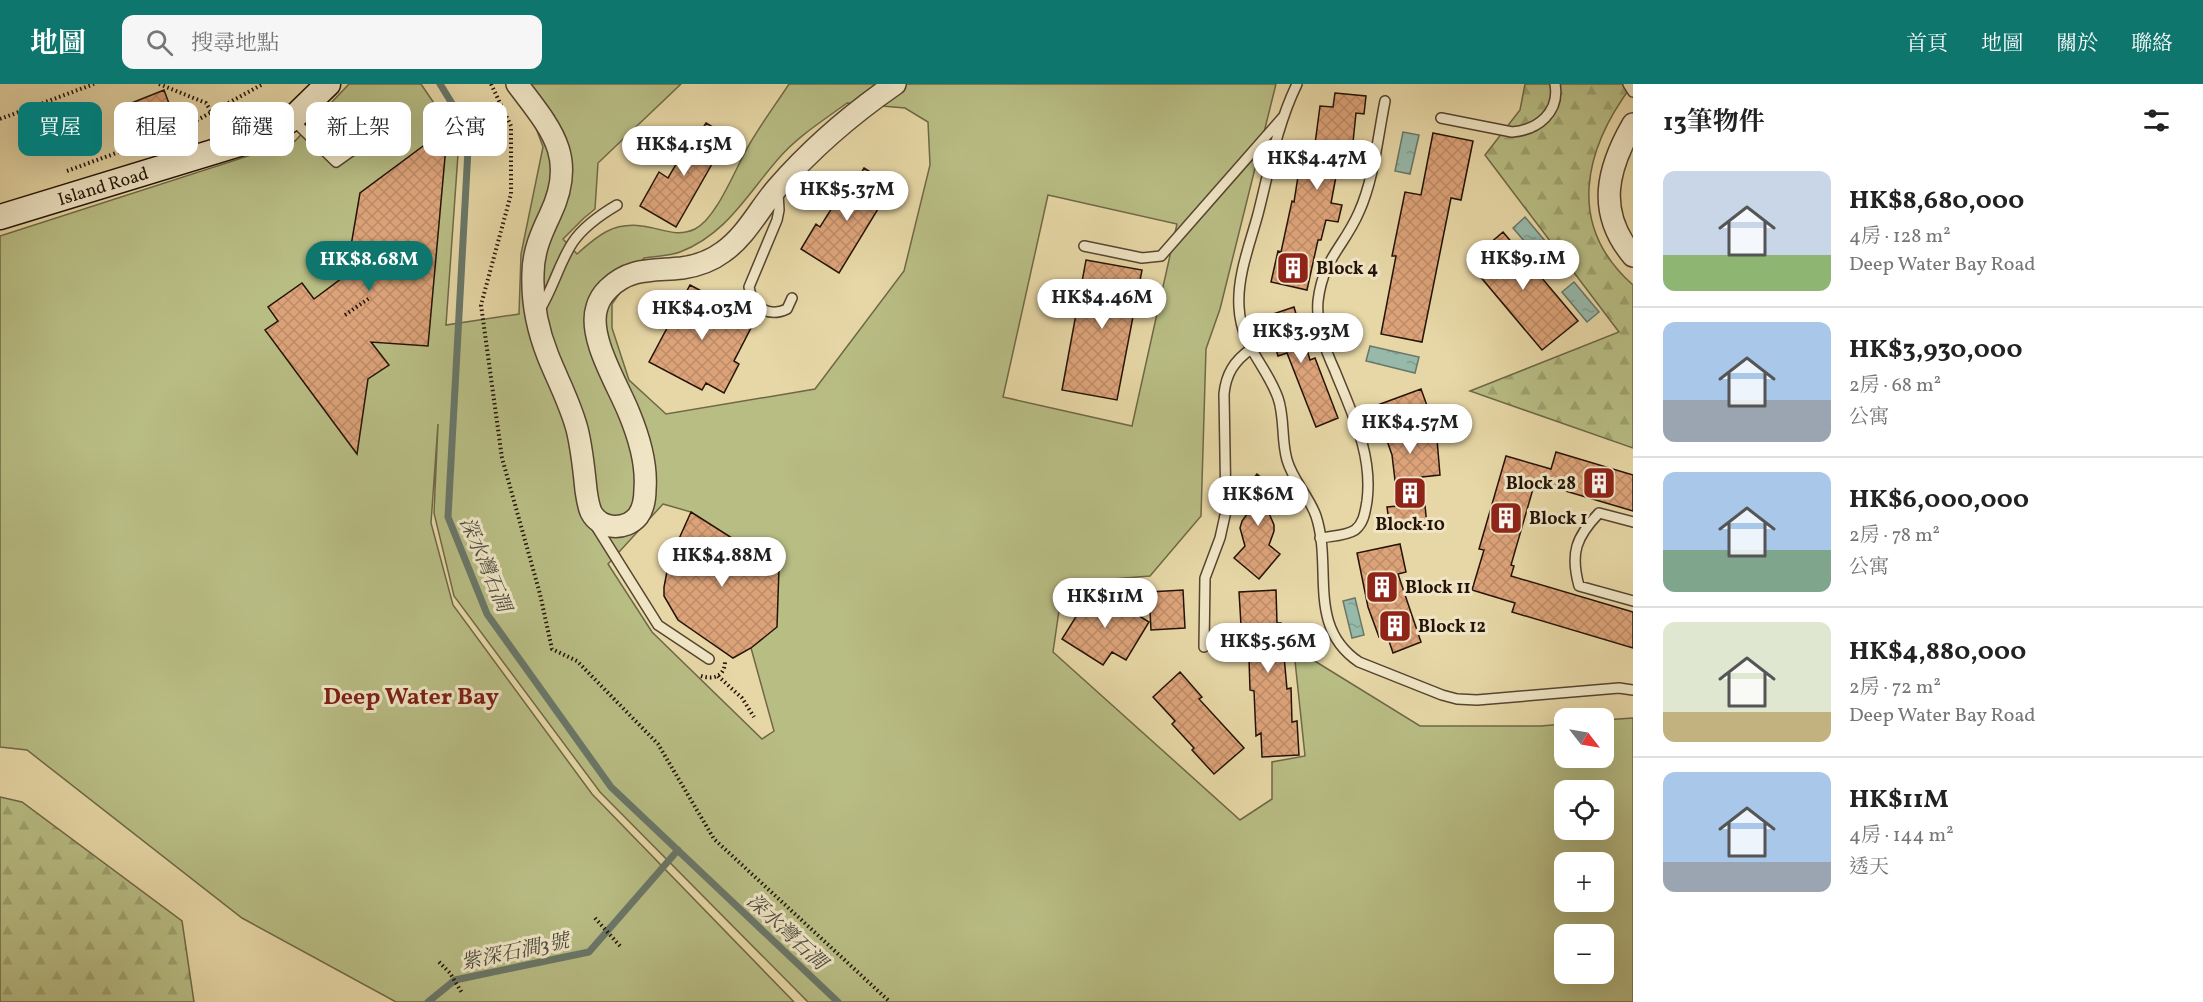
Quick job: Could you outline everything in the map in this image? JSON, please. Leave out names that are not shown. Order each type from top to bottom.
[{"type":"main road","name":"Island Road","points":[[294,117],[328,84]]},
{"type":"main road","name":"Island Road","points":[[0,217],[210,153]]},
{"type":"street","points":[[517,84],[552,131],[561,163],[561,183],[557,200],[537,244],[534,260],[532,273],[537,315],[546,353],[573,414],[589,509],[595,518],[608,526],[616,527],[633,521],[643,507],[646,483],[636,431],[596,332],[596,309],[603,294],[619,279],[629,274],[696,265],[723,253],[734,243],[778,188],[835,132],[895,84]]},
{"type":"street","points":[[1633,124],[1616,156],[1609,187],[1609,203],[1615,226],[1633,256]]},
{"type":"lane","points":[[1297,84],[1284,116],[1239,289],[1239,307],[1242,325],[1251,349],[1278,397],[1282,411],[1287,459],[1293,476],[1316,517],[1328,624],[1338,645],[1359,662],[1442,695],[1467,700],[1619,688],[1633,690]]},
{"type":"lane","points":[[1441,118],[1512,132],[1523,131],[1542,122],[1550,112],[1554,102],[1555,84]]},
{"type":"lane","points":[[1628,84],[1633,92]]},
{"type":"lane","points":[[1320,538],[1347,534],[1355,530],[1365,516],[1368,476],[1364,444],[1325,348],[1318,320],[1318,305],[1325,271],[1332,255],[1355,220],[1366,194],[1385,101]]},
{"type":"lane","points":[[1084,246],[1142,258],[1161,256],[1284,116]]},
{"type":"lane","points":[[294,121],[306,133]]},
{"type":"lane","points":[[330,156],[336,162],[344,156]]},
{"type":"lane","points":[[778,188],[777,220],[749,287],[754,303],[767,312],[774,313],[787,309],[792,298]]},
{"type":"lane","points":[[537,315],[548,298],[573,242],[600,215],[616,205]]},
{"type":"lane","points":[[1204,647],[1205,578],[1220,538],[1226,511],[1225,383],[1234,364],[1251,349]]},
{"type":"lane","points":[[1633,522],[1599,513],[1581,535],[1574,558],[1579,586],[1633,601]]},
{"type":"lane","points":[[595,518],[596,528],[652,618],[658,625],[709,659]]},
{"type":"path","points":[[0,119],[94,84]]},
{"type":"path","points":[[159,84],[206,103],[210,110]]},
{"type":"path","name":"Island Road","points":[[231,102],[263,84]]},
{"type":"path","points":[[491,84],[511,126],[511,194],[481,305],[502,458],[540,594],[552,649],[577,661],[658,744],[714,839],[890,1002]]},
{"type":"path","name":"Island Road","points":[[56,174],[179,130],[210,114]]},
{"type":"path","points":[[345,315],[371,297]]},
{"type":"path","points":[[718,676],[742,698],[754,717]]},
{"type":"path","points":[[595,918],[620,945]]},
{"type":"path","points":[[439,962],[462,993]]},
{"type":"green space","points":[[349,84],[421,84],[433,102],[423,102],[423,156],[458,156],[446,325],[519,314],[521,254],[543,147],[520,84],[681,84],[598,163],[595,209],[563,239],[577,254],[599,236],[622,226],[642,226],[681,233],[695,229],[703,223],[718,203],[754,137],[789,84],[1276,84],[1220,309],[1206,349],[1201,516],[1150,576],[1063,583],[1053,652],[1240,820],[1272,799],[1272,762],[1305,756],[1295,661],[1305,655],[1420,726],[1554,725],[1554,768],[1614,768],[1614,719],[1633,718],[1633,1002],[808,1002],[600,792],[454,596],[434,513],[438,424],[431,523],[453,605],[592,794],[794,1002],[396,1002],[242,918],[27,750],[0,747],[0,236],[248,156],[294,156],[294,141],[306,129],[306,156],[411,156],[411,102],[332,102]],"holes":[[[847,103],[905,108],[928,122],[930,165],[904,271],[815,389],[666,414],[629,380],[612,328],[612,304],[644,258],[680,252],[711,235],[736,211],[786,150]],[[1048,195],[1177,224],[1132,426],[1003,397]],[[663,504],[691,512],[751,648],[774,731],[762,739],[652,632],[608,564]]]},
{"type":"green space","points":[[1525,84],[1633,84],[1603,134],[1594,160],[1589,186],[1590,212],[1597,237],[1611,262],[1633,285],[1633,448],[1470,391],[1619,332],[1485,155],[1520,110]]},
{"type":"green space","points":[[0,797],[22,802],[182,921],[194,1002],[0,1002]]},
{"type":"water","points":[[1403,132],[1419,135],[1410,174],[1395,171]]},
{"type":"water","points":[[1525,217],[1551,248],[1539,258],[1513,228]]},
{"type":"water","points":[[1574,282],[1599,312],[1587,322],[1562,292]]},
{"type":"water","points":[[1370,346],[1419,357],[1415,373],[1366,361]]},
{"type":"water","points":[[1355,598],[1364,635],[1352,638],[1343,601]]},
{"type":"building","points":[[164,90],[168,102],[134,102]]},
{"type":"building","points":[[1335,93],[1366,96],[1364,114],[1356,113],[1353,142],[1350,141],[1345,168],[1338,166],[1331,203],[1342,205],[1338,222],[1326,220],[1321,240],[1318,240],[1307,290],[1271,282],[1278,251],[1281,252],[1292,201],[1294,202],[1301,157],[1313,159],[1320,106],[1333,107]]},
{"type":"building","points":[[706,123],[728,136],[676,227],[640,206],[659,172],[668,178],[697,129],[701,131]]},
{"type":"building","points":[[1433,133],[1473,141],[1461,200],[1451,198],[1422,342],[1381,334],[1396,256],[1392,256],[1405,192],[1421,195]]},
{"type":"building","points":[[423,146],[423,156],[445,156],[428,346],[371,342],[389,365],[368,379],[357,454],[265,330],[278,321],[268,307],[302,283],[314,299],[346,275],[360,193]]},
{"type":"building","points":[[864,168],[892,186],[839,273],[801,249],[816,224],[820,227],[842,192],[848,195]]},
{"type":"building","points":[[1503,232],[1578,321],[1542,350],[1468,262]]},
{"type":"building","points":[[1086,260],[1142,270],[1117,400],[1062,390]]},
{"type":"building","points":[[690,285],[743,313],[740,319],[752,326],[734,361],[739,364],[724,393],[706,383],[702,390],[649,362]]},
{"type":"building","points":[[1294,307],[1310,360],[1315,358],[1338,418],[1316,427],[1287,353],[1278,356],[1271,332],[1266,333],[1261,318]]},
{"type":"building","points":[[1421,389],[1439,439],[1437,439],[1440,475],[1422,477],[1427,525],[1390,529],[1387,507],[1398,506],[1392,455],[1375,406]]},
{"type":"building","points":[[1556,452],[1633,475],[1633,511],[1535,482],[1511,565],[1514,566],[1511,576],[1633,612],[1633,648],[1512,612],[1515,603],[1472,590],[1484,550],[1479,549],[1506,456],[1551,469]]},
{"type":"building","points":[[1257,474],[1282,495],[1268,511],[1274,525],[1269,545],[1280,554],[1259,579],[1234,558],[1245,546],[1240,528],[1250,510],[1236,499]]},
{"type":"building","points":[[691,512],[779,568],[777,627],[751,648],[733,658],[678,620],[664,596],[669,561]]},
{"type":"building","points":[[1400,544],[1406,572],[1398,574],[1421,642],[1393,653],[1387,635],[1379,637],[1368,607],[1357,553]]},
{"type":"building","points":[[1094,588],[1149,622],[1126,660],[1112,652],[1103,665],[1062,639]]},
{"type":"building","points":[[1183,590],[1185,628],[1151,630],[1149,592]]},
{"type":"building","points":[[1276,590],[1277,623],[1281,623],[1287,689],[1291,688],[1292,722],[1297,721],[1299,755],[1262,757],[1261,733],[1256,736],[1254,691],[1250,690],[1249,658],[1246,658],[1244,625],[1241,625],[1239,592]]},
{"type":"building","points":[[1180,672],[1202,697],[1199,699],[1244,748],[1214,774],[1172,724],[1175,721],[1153,697]]},
{"type":"waterway","name":"深水灣石澗","points":[[440,84],[469,131],[448,517],[487,614],[611,787],[838,1002]]},
{"type":"waterway","name":"紫深石澗3號","points":[[428,1002],[455,980],[589,952],[678,850]]},
{"type":"place","name":"Block 4","points":[[1293,268]]},
{"type":"place","name":"Block 28","points":[[1599,483]]},
{"type":"place","name":"Block 10","points":[[1410,493]]},
{"type":"place","name":"Block 1","points":[[1506,518]]},
{"type":"place","name":"Block 11","points":[[1382,587]]},
{"type":"place","name":"Block 12","points":[[1395,626]]},
{"type":"district","name":"Deep Water Bay","points":[[411,696]]}]
